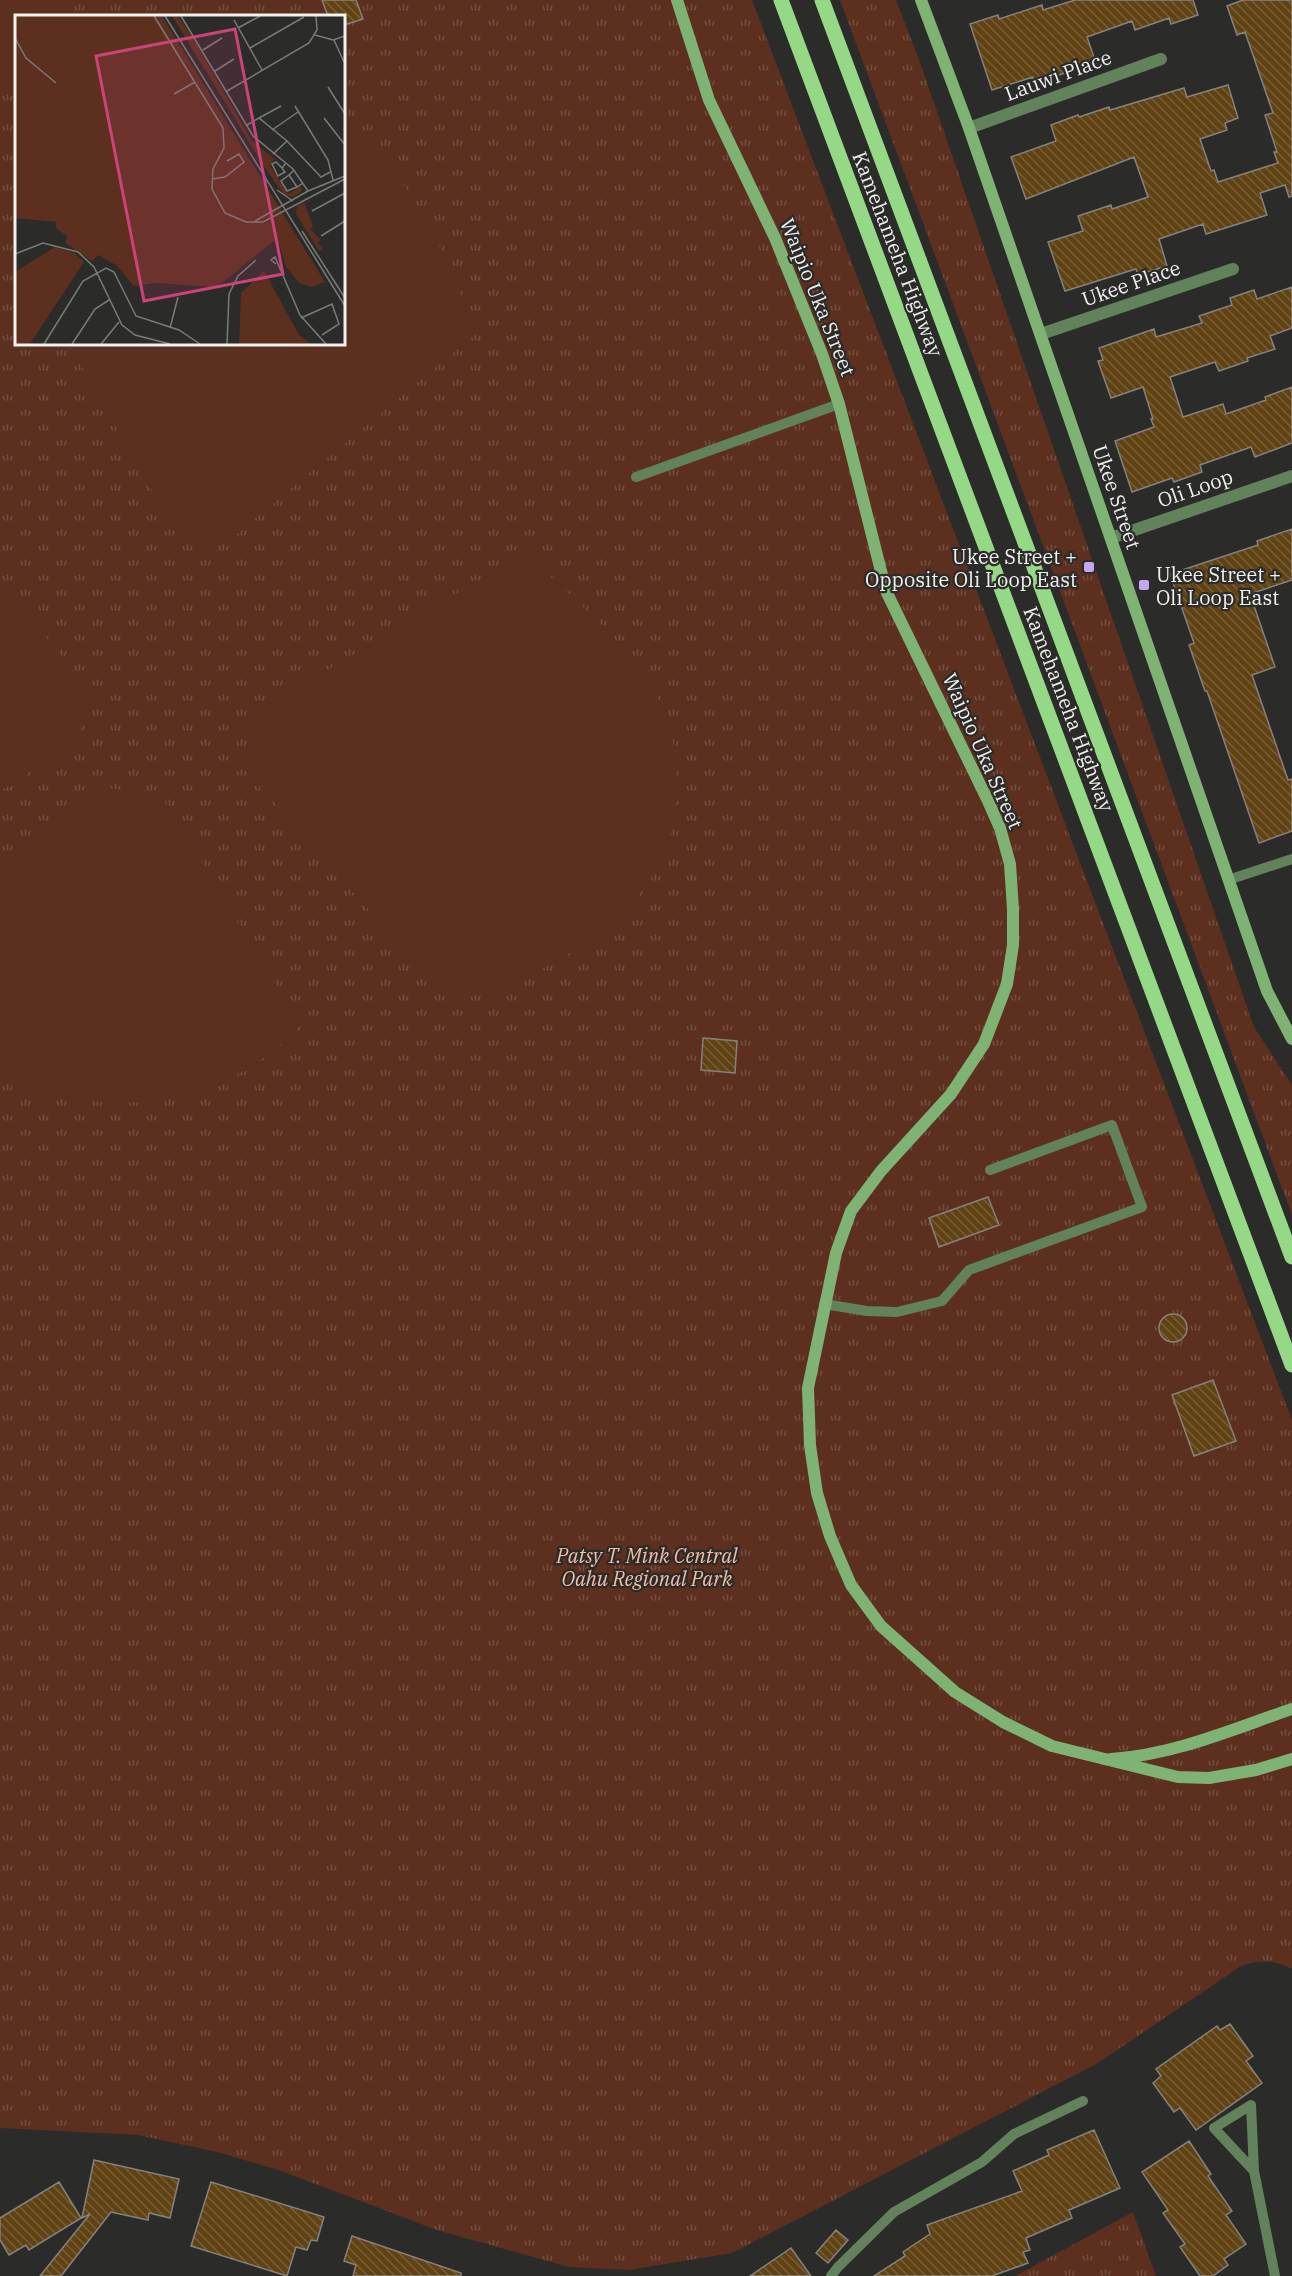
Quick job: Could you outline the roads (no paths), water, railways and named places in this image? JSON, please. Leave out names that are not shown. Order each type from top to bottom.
[{"type":"main road","name":"Kamehameha Highway","points":[[781,0],[1292,1365]]},
{"type":"main road","name":"Kamehameha Highway","points":[[822,0],[1292,1257]]},
{"type":"street","name":"Waipio Uka Street","points":[[677,0],[710,100],[775,238],[822,354],[839,404],[886,591],[988,801],[1000,828],[1010,864],[1013,945],[1006,984],[984,1044],[951,1094],[880,1171],[851,1211],[836,1253],[808,1388],[810,1445],[817,1493],[830,1536],[851,1585],[880,1626],[955,1692],[1003,1722],[1052,1746],[1101,1760],[1178,1777],[1209,1778],[1256,1770],[1292,1759]]},
{"type":"street","name":"Ukee Street","points":[[921,0],[969,128],[1041,334],[1228,880],[1268,991],[1292,1039]]},
{"type":"street","name":"Lauwi Place","points":[[969,128],[1161,59]]},
{"type":"street","name":"Ukee Place","points":[[1041,334],[1233,269]]},
{"type":"street","name":"Oli Loop","points":[[1111,538],[1292,476]]},
{"type":"street","name":"Waipio Uka Street","points":[[1101,1760],[1163,1751],[1202,1741],[1292,1709]]},
{"type":"lane","points":[[636,477],[839,404]]},
{"type":"lane","points":[[1228,880],[1292,859]]},
{"type":"lane","points":[[824,1304],[867,1311],[897,1312],[942,1301],[969,1270],[1142,1207],[1112,1125],[990,1170]]},
{"type":"lane","points":[[831,2276],[894,2212],[982,2162],[1014,2134],[1083,2101]]},
{"type":"lane","points":[[1254,2171],[1214,2128],[1251,2105],[1254,2171],[1275,2276]]},
{"type":"place","name":"Ukee Street + Opposite Oli Loop East","points":[[1089,567]]},
{"type":"place","name":"Ukee Street + Oli Loop East","points":[[1144,585]]},
{"type":"park label","name":"Patsy T. Mink Central Oahu Regional Park","points":[[647,1566]]}]
